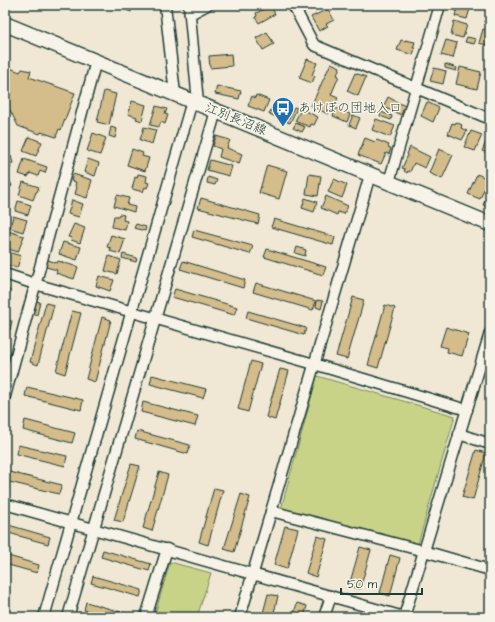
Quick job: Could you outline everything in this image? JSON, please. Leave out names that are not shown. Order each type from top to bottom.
[{"type":"main road","name":"江別長沼線","points":[[5,24],[490,224]]},
{"type":"street","points":[[165,5],[174,94]]},
{"type":"street","points":[[44,617],[132,312],[195,102],[189,10],[207,5]]},
{"type":"street","points":[[293,5],[314,44],[490,119]]},
{"type":"street","points":[[389,182],[440,5]]},
{"type":"street","points":[[5,396],[96,61]]},
{"type":"street","points":[[68,617],[216,111]]},
{"type":"street","points":[[240,617],[370,175]]},
{"type":"street","points":[[5,274],[467,410]]},
{"type":"street","points":[[5,504],[404,617],[490,334]]},
{"type":"street","points":[[459,434],[490,444]]},
{"type":"street","points":[[271,511],[490,570]]},
{"type":"street","points":[[146,617],[167,549]]},
{"type":"street","points":[[324,617],[331,596]]},
{"type":"green space","points":[[317,376],[455,416],[418,544],[281,509]]},
{"type":"green space","points":[[170,562],[211,573],[197,617],[154,617]]},
{"type":"building","points":[[122,5],[133,5],[131,12],[121,8]]},
{"type":"building","points":[[458,5],[471,5],[467,19],[455,16]]},
{"type":"building","points":[[271,6],[275,14],[259,23],[255,17],[257,16],[256,13]]},
{"type":"building","points":[[328,9],[334,20],[326,24],[328,26],[319,31],[311,17]]},
{"type":"building","points":[[454,21],[467,25],[463,38],[451,35]]},
{"type":"building","points":[[483,29],[490,31],[490,46],[479,43]]},
{"type":"building","points":[[267,32],[274,44],[263,50],[256,38]]},
{"type":"building","points":[[467,37],[476,39],[474,44],[465,42]]},
{"type":"building","points":[[401,40],[415,42],[413,55],[397,50]]},
{"type":"building","points":[[446,40],[457,43],[453,58],[441,55]]},
{"type":"building","points":[[231,54],[232,66],[210,68],[209,56]]},
{"type":"building","points":[[307,59],[317,63],[312,75],[315,76],[312,83],[299,78]]},
{"type":"building","points":[[331,63],[340,67],[337,75],[339,76],[331,95],[338,98],[332,110],[330,109],[328,114],[311,106]]},
{"type":"building","points":[[445,64],[457,68],[456,71],[445,68]]},
{"type":"building","points":[[5,66],[20,72],[22,69],[31,71],[29,77],[75,93],[61,130],[59,129],[56,137],[41,132],[40,134],[18,126],[5,100]]},
{"type":"building","points":[[460,67],[481,72],[477,89],[456,84]]},
{"type":"building","points":[[434,68],[446,71],[443,84],[430,81]]},
{"type":"building","points":[[355,73],[366,77],[358,96],[347,91]]},
{"type":"building","points":[[217,86],[241,91],[239,99],[215,94]]},
{"type":"building","points":[[104,91],[116,94],[109,125],[97,122]]},
{"type":"building","points":[[256,95],[269,100],[264,112],[248,106],[252,96],[255,98]]},
{"type":"building","points":[[388,97],[405,106],[401,115],[383,107]]},
{"type":"building","points":[[132,101],[146,105],[142,121],[136,119],[137,117],[128,114]]},
{"type":"building","points":[[275,102],[290,109],[284,121],[282,120],[281,122],[278,120],[279,118],[269,114]]},
{"type":"building","points":[[427,102],[439,108],[433,122],[421,116]]},
{"type":"building","points":[[156,106],[167,109],[165,114],[168,115],[165,124],[161,122],[159,127],[150,125]]},
{"type":"building","points":[[294,107],[297,108],[290,123],[287,122]]},
{"type":"building","points":[[336,108],[350,114],[347,122],[333,116]]},
{"type":"building","points":[[301,109],[318,117],[314,125],[311,124],[310,127],[295,121]]},
{"type":"building","points":[[381,112],[392,116],[391,120],[380,116]]},
{"type":"building","points":[[353,115],[360,118],[356,128],[349,125]]},
{"type":"building","points":[[376,119],[395,126],[390,137],[372,130]]},
{"type":"building","points":[[456,122],[462,125],[461,128],[467,131],[462,140],[448,134],[452,123],[455,124]]},
{"type":"building","points":[[296,123],[305,127],[302,132],[293,128]]},
{"type":"building","points":[[111,127],[117,129],[115,138],[109,136]]},
{"type":"building","points":[[144,127],[156,130],[152,144],[140,140]]},
{"type":"building","points":[[471,131],[482,135],[475,151],[464,147]]},
{"type":"building","points":[[93,133],[106,138],[100,155],[87,151]]},
{"type":"building","points":[[490,133],[490,154],[482,151]]},
{"type":"building","points":[[216,136],[230,140],[227,148],[242,154],[239,164],[219,157],[221,149],[213,146]]},
{"type":"building","points":[[29,137],[42,142],[36,156],[23,151]]},
{"type":"building","points":[[365,138],[375,142],[377,140],[389,145],[388,147],[391,148],[389,154],[386,153],[381,164],[358,155]]},
{"type":"building","points":[[410,147],[430,157],[425,168],[414,163],[410,172],[408,171],[407,173],[404,171],[405,169],[402,168]]},
{"type":"building","points":[[132,149],[143,153],[142,156],[149,158],[145,171],[127,165]]},
{"type":"building","points":[[439,149],[453,155],[442,179],[429,173]]},
{"type":"building","points":[[11,156],[13,163],[10,165],[11,168],[5,170],[5,159]]},
{"type":"building","points":[[24,159],[47,167],[45,173],[40,171],[38,176],[30,173],[28,177],[19,174]]},
{"type":"building","points":[[88,159],[99,163],[95,176],[84,172]]},
{"type":"building","points":[[210,160],[232,166],[229,176],[207,170]]},
{"type":"building","points":[[267,165],[287,171],[279,199],[259,193]]},
{"type":"building","points":[[73,174],[92,180],[87,198],[75,194],[77,187],[75,186],[76,182],[71,181]]},
{"type":"building","points":[[138,174],[147,176],[146,182],[149,183],[143,192],[132,189],[135,177],[137,178]]},
{"type":"building","points":[[309,174],[321,176],[318,196],[306,194]]},
{"type":"building","points":[[477,174],[488,179],[480,199],[468,194]]},
{"type":"building","points":[[208,177],[217,180],[215,185],[207,183]]},
{"type":"building","points":[[9,179],[12,186],[5,191],[5,180]]},
{"type":"building","points":[[334,179],[347,185],[342,198],[328,192]]},
{"type":"building","points":[[23,182],[39,187],[33,200],[19,195]]},
{"type":"building","points":[[490,189],[490,208],[483,205]]},
{"type":"building","points":[[117,195],[129,198],[127,205],[135,207],[134,212],[114,206]]},
{"type":"building","points":[[326,196],[348,206],[344,214],[338,212],[337,215],[321,208]]},
{"type":"building","points":[[201,198],[260,215],[258,224],[198,208]]},
{"type":"building","points":[[305,198],[317,202],[314,212],[302,208]]},
{"type":"building","points":[[72,200],[83,204],[79,217],[68,214]]},
{"type":"building","points":[[18,201],[31,205],[28,215],[15,211]]},
{"type":"building","points":[[119,214],[124,215],[123,220],[127,221],[125,230],[112,227],[114,216],[118,216]]},
{"type":"building","points":[[13,216],[27,220],[23,232],[10,228]]},
{"type":"building","points":[[274,219],[335,237],[333,245],[271,227]]},
{"type":"building","points":[[74,224],[85,228],[80,243],[71,240],[72,238],[68,237]]},
{"type":"building","points":[[136,224],[146,227],[145,231],[134,228]]},
{"type":"building","points":[[194,230],[253,246],[250,254],[192,237]]},
{"type":"building","points":[[8,231],[24,236],[18,252],[5,248],[5,240]]},
{"type":"building","points":[[111,235],[125,239],[120,254],[110,251],[111,248],[107,247]]},
{"type":"building","points":[[63,242],[81,247],[77,260],[59,254]]},
{"type":"building","points":[[297,247],[306,250],[305,256],[295,253]]},
{"type":"building","points":[[267,249],[326,267],[323,275],[264,257]]},
{"type":"building","points":[[5,251],[21,256],[17,268],[5,264]]},
{"type":"building","points":[[123,254],[137,258],[136,262],[122,258]]},
{"type":"building","points":[[109,256],[121,260],[117,274],[105,271]]},
{"type":"building","points":[[48,260],[57,263],[58,261],[78,267],[74,279],[56,273],[57,270],[46,267]]},
{"type":"building","points":[[183,261],[245,280],[243,288],[180,269]]},
{"type":"building","points":[[99,276],[114,280],[110,291],[96,286]]},
{"type":"building","points":[[256,283],[316,301],[313,310],[253,292]]},
{"type":"building","points":[[5,289],[10,290],[6,305],[5,305]]},
{"type":"building","points":[[175,289],[237,307],[234,315],[172,297]]},
{"type":"building","points":[[353,297],[364,300],[347,359],[336,356]]},
{"type":"building","points":[[317,300],[323,301],[321,309],[316,307]]},
{"type":"building","points":[[36,301],[40,302],[37,315],[32,314]]},
{"type":"building","points":[[46,303],[54,305],[38,365],[30,362]]},
{"type":"building","points":[[385,305],[395,308],[378,368],[368,365]]},
{"type":"building","points":[[72,311],[81,313],[65,374],[56,371]]},
{"type":"building","points":[[248,311],[306,328],[304,335],[246,318]]},
{"type":"building","points":[[102,317],[111,320],[95,382],[86,379]]},
{"type":"building","points":[[5,320],[12,321],[10,330],[5,328]]},
{"type":"building","points":[[446,327],[469,334],[462,356],[447,352],[448,348],[440,346]]},
{"type":"building","points":[[251,361],[261,364],[248,412],[238,409]]},
{"type":"building","points":[[280,369],[289,371],[275,420],[266,417]]},
{"type":"building","points":[[152,375],[206,389],[203,398],[150,384]]},
{"type":"building","points":[[27,387],[83,400],[81,410],[25,396]]},
{"type":"building","points":[[143,402],[198,416],[195,426],[141,412]]},
{"type":"building","points":[[25,420],[75,433],[72,443],[23,430]]},
{"type":"building","points":[[137,431],[190,445],[188,454],[135,439]]},
{"type":"building","points":[[18,445],[67,456],[65,466],[16,454]]},
{"type":"building","points":[[476,450],[486,453],[473,500],[462,497]]},
{"type":"building","points":[[131,464],[140,466],[123,522],[114,520]]},
{"type":"building","points":[[5,471],[62,485],[59,494],[5,481]]},
{"type":"building","points":[[159,472],[168,475],[152,531],[143,528]]},
{"type":"building","points":[[214,488],[223,490],[208,545],[199,542]]},
{"type":"building","points":[[241,494],[250,497],[234,552],[224,549]]},
{"type":"building","points":[[5,524],[50,537],[48,544],[5,532]]},
{"type":"building","points":[[285,526],[298,529],[287,569],[274,565]]},
{"type":"building","points":[[317,536],[327,539],[316,577],[306,573]]},
{"type":"building","points":[[360,547],[371,550],[360,589],[349,586]]},
{"type":"building","points":[[103,550],[151,564],[149,571],[101,557]]},
{"type":"building","points":[[5,555],[39,565],[37,573],[5,564]]},
{"type":"building","points":[[390,555],[400,558],[390,596],[380,593]]},
{"type":"building","points":[[93,576],[142,590],[140,597],[91,583]]},
{"type":"building","points":[[268,594],[278,596],[273,617],[262,617]]},
{"type":"building","points":[[86,602],[135,617],[110,617],[84,610]]},
{"type":"building","points":[[297,603],[307,606],[304,617],[293,617]]},
{"type":"place","name":"あけぼの団地入口","points":[[283,128]]}]
